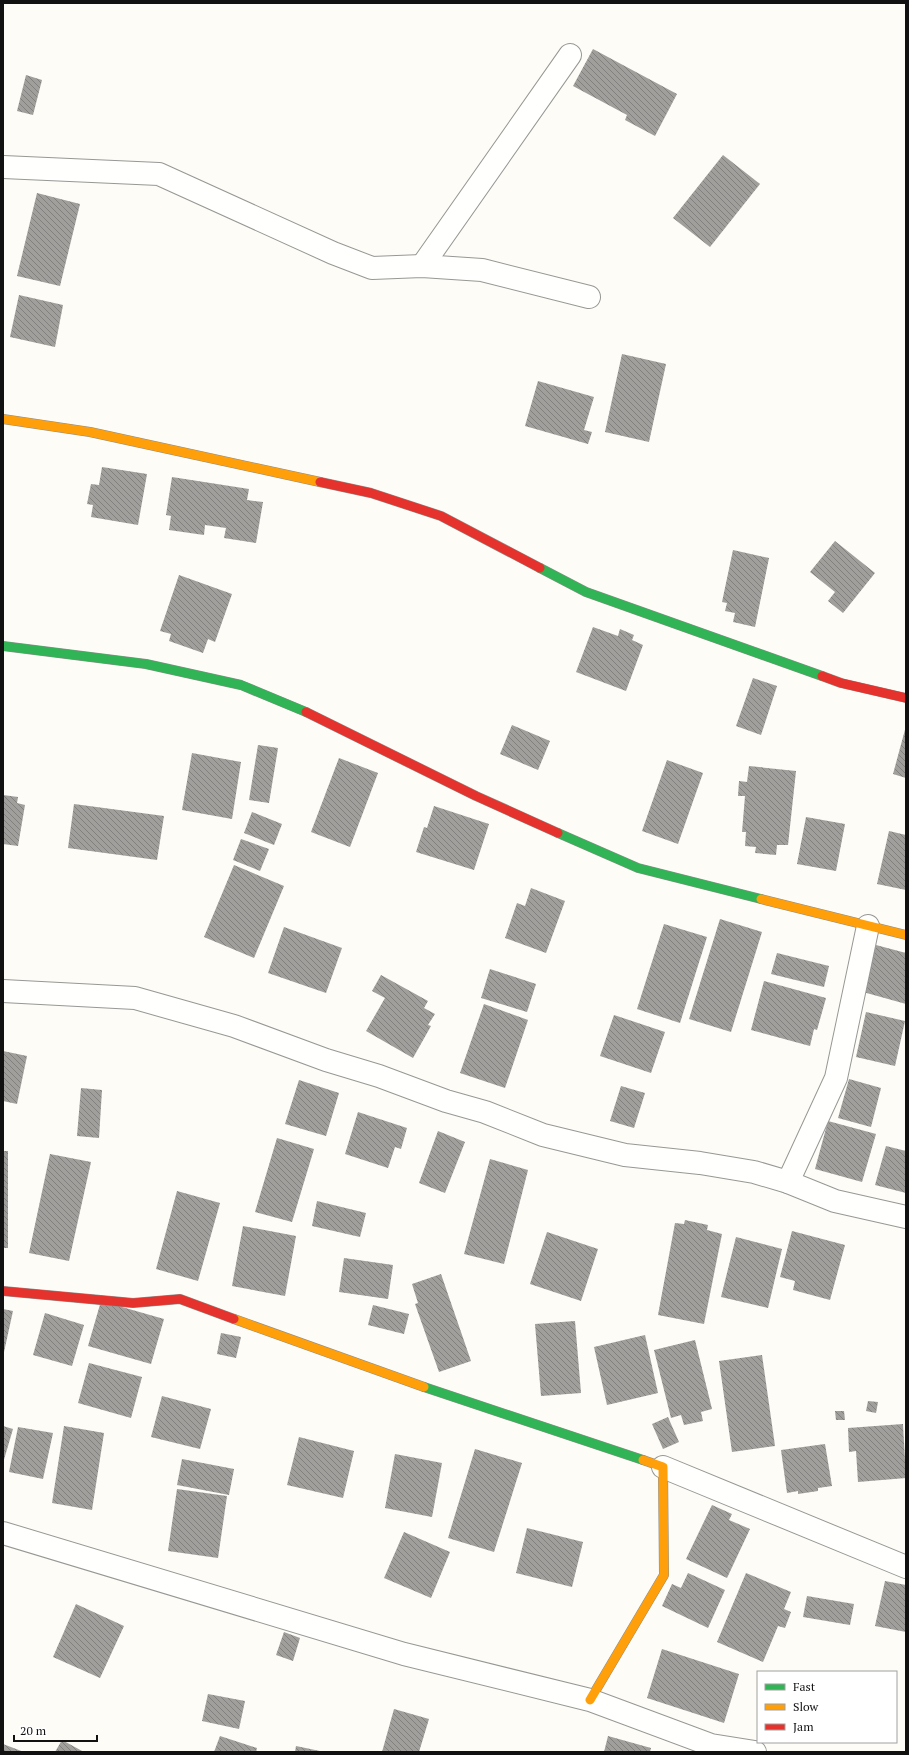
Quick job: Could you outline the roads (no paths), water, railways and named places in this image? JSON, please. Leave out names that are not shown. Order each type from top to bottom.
[{"type":"street","points":[[422,266],[570,55]]},
{"type":"street","points":[[3,167],[159,174],[333,253],[372,268],[422,266],[482,270],[589,297]]},
{"type":"street","points":[[3,419],[90,432],[371,493],[441,516],[586,592],[841,683],[906,698]]},
{"type":"street","points":[[3,646],[146,664],[241,684],[306,711],[476,796],[638,868],[906,935]]},
{"type":"street","points":[[788,1182],[836,1078],[868,926]]},
{"type":"street","points":[[3,991],[135,998],[234,1026],[326,1060],[379,1076],[446,1101],[485,1112],[543,1135],[625,1155],[700,1163],[754,1172],[788,1182],[835,1201],[906,1217]]},
{"type":"street","points":[[3,1291],[132,1303],[180,1299],[386,1374],[663,1467],[906,1567]]},
{"type":"street","points":[[590,1700],[664,1575],[663,1467]]},
{"type":"street","points":[[3,1533],[404,1654],[590,1700],[711,1745],[755,1752]]}]
